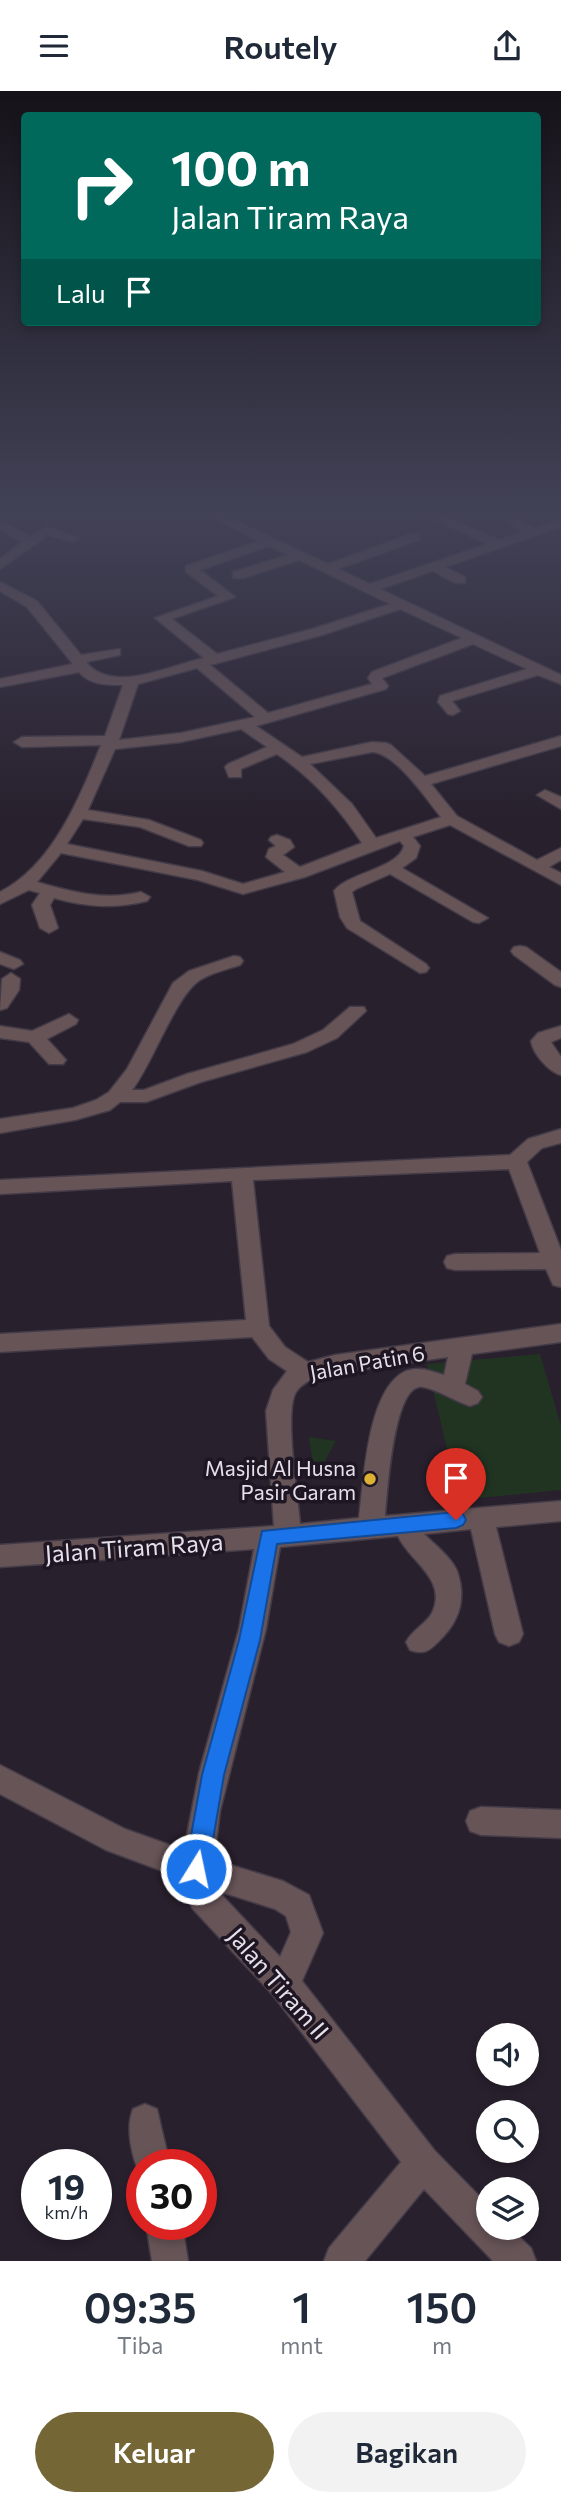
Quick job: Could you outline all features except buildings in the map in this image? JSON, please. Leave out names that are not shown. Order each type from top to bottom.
[{"type":"street","points":[[43,615],[90,676],[99,680],[132,681],[317,632],[368,615]]},
{"type":"street","points":[[171,615],[162,618],[266,719]]},
{"type":"street","points":[[425,615],[561,680]]},
{"type":"street","points":[[22,742],[166,742],[246,726],[306,705],[381,686],[375,678],[377,675],[473,639]]},
{"type":"street","points":[[0,683],[115,652]]},
{"type":"street","points":[[453,711],[444,702],[445,699],[538,670]]},
{"type":"street","points":[[0,899],[26,884],[57,847],[78,813],[111,743],[132,681]]},
{"type":"street","points":[[246,726],[299,762],[346,807],[372,845]]},
{"type":"street","points":[[422,782],[561,741]]},
{"type":"street","points":[[235,774],[233,767],[279,747]]},
{"type":"street","points":[[299,762],[382,747],[422,782],[451,819],[561,880]]},
{"type":"street","points":[[545,795],[561,804]]},
{"type":"street","points":[[78,813],[143,823],[195,842]]},
{"type":"street","points":[[57,847],[202,876],[237,888],[251,888],[451,819]]},
{"type":"street","points":[[403,835],[413,850],[391,868],[350,885],[344,891],[343,897],[353,924],[420,968]]},
{"type":"street","points":[[277,840],[286,847],[275,853],[274,857],[299,873]]},
{"type":"street","points":[[538,866],[561,853]]},
{"type":"street","points":[[391,868],[479,918]]},
{"type":"street","points":[[26,884],[105,905],[122,904],[141,897]]},
{"type":"street","points":[[49,928],[41,905],[51,890]]},
{"type":"street","points":[[520,951],[561,981]]},
{"type":"street","points":[[539,963],[560,957]]},
{"type":"street","points":[[0,1126],[75,1114],[103,1105],[116,1096],[135,1071],[180,988],[195,975],[234,961]]},
{"type":"street","points":[[0,1004],[13,983],[8,967]]},
{"type":"street","points":[[116,1096],[146,1096],[194,1078],[300,1048],[330,1034],[357,1011]]},
{"type":"street","points":[[0,1032],[35,1037],[68,1020]]},
{"type":"street","points":[[561,1032],[541,1041],[542,1048],[561,1069]]},
{"type":"street","points":[[35,1037],[55,1060]]},
{"type":"street","points":[[455,1262],[558,1270],[517,1162],[524,1149],[534,1143],[561,1136]]},
{"type":"street","points":[[0,1187],[517,1162]]},
{"type":"street","points":[[242,1174],[258,1328],[277,1353],[304,1371]]},
{"type":"street","points":[[0,1343],[258,1328]]},
{"type":"street","name":"Jalan Patin 6","points":[[281,1394],[290,1381],[304,1371],[335,1363],[561,1333]]},
{"type":"street","points":[[371,1527],[390,1404],[403,1383],[411,1378],[421,1377],[461,1393],[462,1346]]},
{"type":"street","points":[[277,1353],[281,1394],[278,1411],[278,1536]]},
{"type":"street","name":"Jalan Tiram Raya","points":[[0,1556],[278,1536],[561,1511]]},
{"type":"street","points":[[481,1517],[509,1635]]},
{"type":"street","points":[[406,1524],[412,1538],[444,1572],[449,1593],[444,1619],[419,1642]]},
{"type":"street","name":"Jalan Tiram II","points":[[278,1536],[213,1775],[196,1869],[197,1885],[203,1897],[284,1984],[423,2163],[519,2261]]},
{"type":"street","points":[[0,1779],[117,1840],[196,1869],[283,1896],[298,1906],[307,1933],[284,1984]]},
{"type":"street","points":[[481,1821],[561,1824]]},
{"type":"street","points":[[145,2121],[150,2149]]},
{"type":"street","points":[[342,2261],[423,2163]]},
{"type":"street","points":[[167,2240],[170,2261]]},
{"type":"green space","points":[[540,1354],[561,1426],[561,1490],[459,1500],[427,1364]]},
{"type":"green space","points":[[309,1437],[336,1441],[315,1478]]},
{"type":"place","name":"Masjid Al Husna Pasir Garam","points":[[370,1479]]},
{"type":"route","points":[[196,1869],[213,1775],[250,1640],[269,1537],[456,1520]]}]
